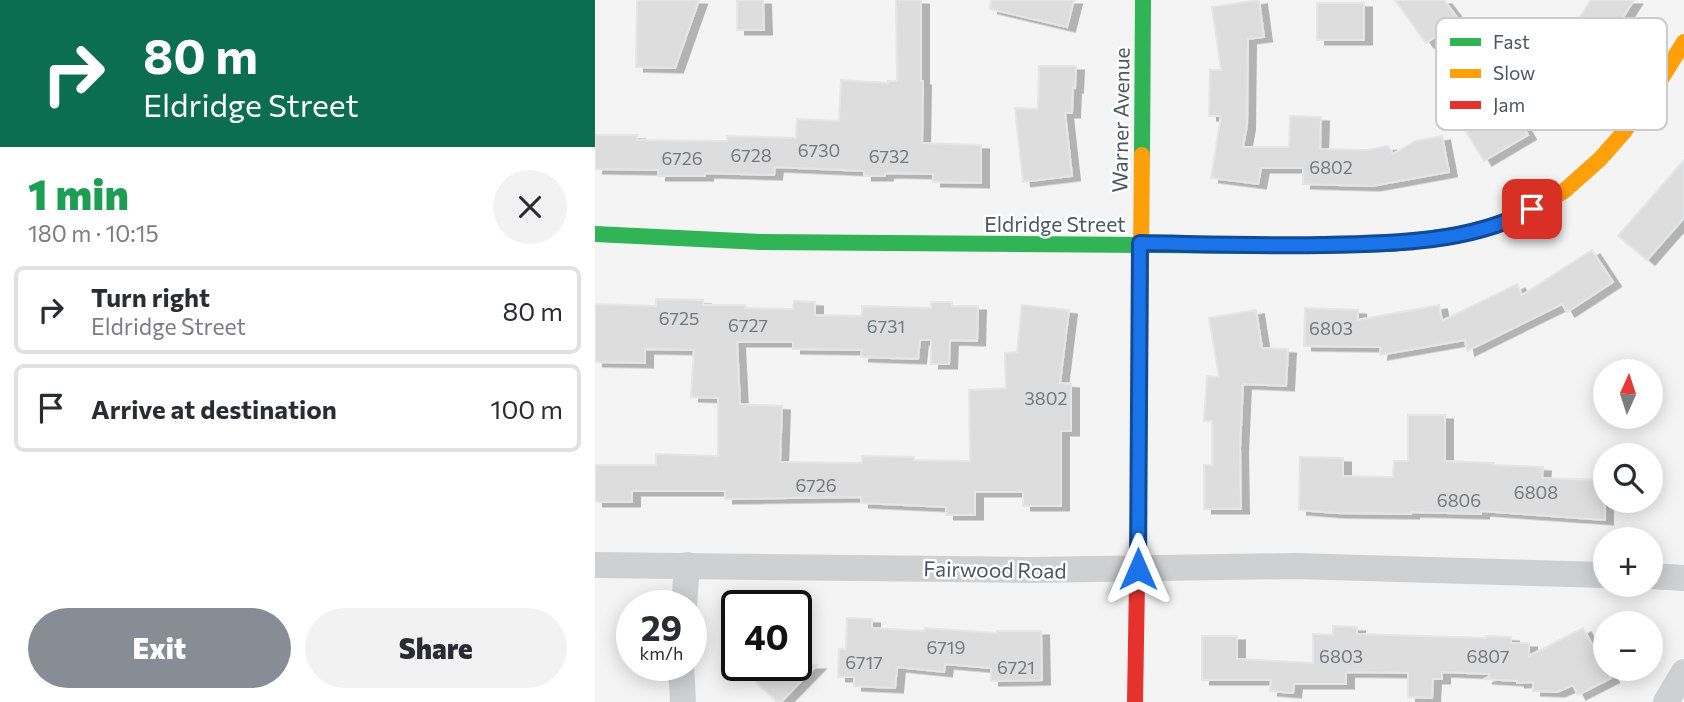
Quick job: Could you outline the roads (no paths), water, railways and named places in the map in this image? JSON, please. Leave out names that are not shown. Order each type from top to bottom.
[{"type":"street","name":"Warner Avenue","points":[[1135,702],[1143,0]]},
{"type":"street","name":"Eldridge Street","points":[[1667,69],[1684,43]]},
{"type":"street","name":"Eldridge Street","points":[[595,234],[761,242],[1287,246],[1392,244],[1461,234],[1516,219],[1565,191],[1600,159],[1625,130]]},
{"type":"street","name":"Fairwood Road","points":[[595,565],[1029,570],[1296,566],[1593,575]]},
{"type":"street","points":[[685,590],[687,565]]},
{"type":"street","points":[[1663,577],[1684,578]]},
{"type":"street","points":[[1666,702],[1684,672]]},
{"type":"street","points":[[682,681],[683,702]]}]
